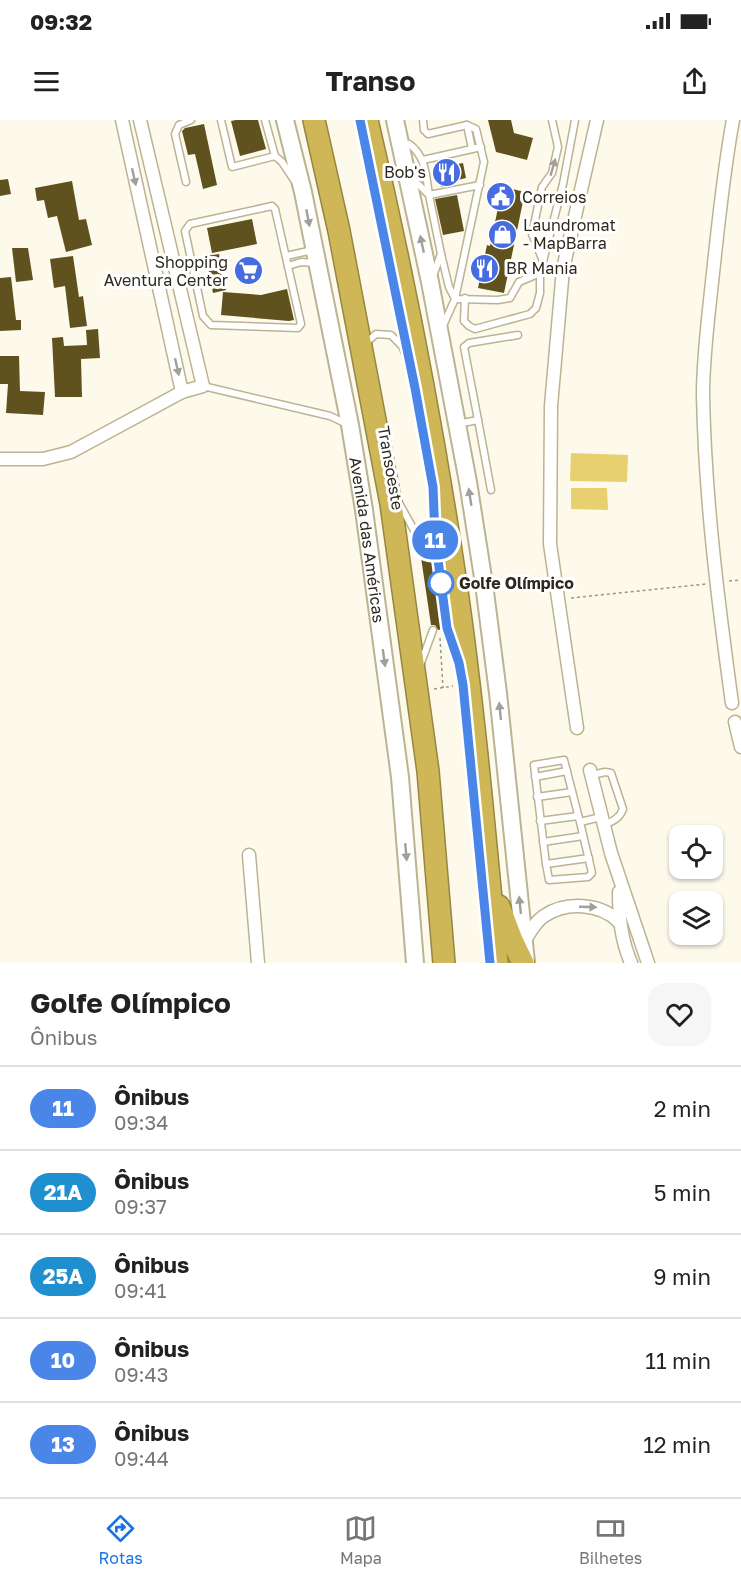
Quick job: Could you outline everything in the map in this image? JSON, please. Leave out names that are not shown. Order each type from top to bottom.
[{"type":"highway","name":"Avenida das Américas","points":[[314,120],[341,242],[391,504],[428,771],[444,963]]},
{"type":"highway","points":[[366,120],[412,330],[454,572],[469,685],[497,963]]},
{"type":"highway","points":[[488,860],[500,908],[512,940],[525,963]]},
{"type":"highway","points":[[429,963],[433,923],[439,904]]},
{"type":"main road","name":"Avenida das Américas","points":[[285,120],[303,192],[350,425],[400,777],[415,963]]},
{"type":"main road","points":[[395,121],[440,334],[487,606],[525,963]]},
{"type":"street","points":[[122,120],[182,392]]},
{"type":"street","points":[[0,459],[43,459],[70,452],[182,392],[203,386],[140,120]]},
{"type":"street","points":[[577,728],[550,544],[551,406],[562,269],[597,120]]},
{"type":"street","points":[[732,703],[716,583],[703,394],[717,240],[733,120]]},
{"type":"street","points":[[735,722],[741,747]]},
{"type":"street","points":[[591,772],[619,879],[648,963]]},
{"type":"street","points":[[249,855],[258,963]]},
{"type":"street","points":[[619,879],[619,922],[623,944],[632,963]]},
{"type":"street","points":[[524,942],[535,924],[546,915],[561,909],[588,906],[601,908],[611,913],[619,922]]},
{"type":"street","points":[[623,944],[639,940]]},
{"type":"lane","points":[[186,182],[175,134],[179,125],[191,120]]},
{"type":"lane","points":[[221,120],[232,166],[274,156]]},
{"type":"lane","points":[[265,120],[274,156],[282,162],[303,192]]},
{"type":"lane","name":"Transoeste","points":[[318,120],[368,341],[398,500],[416,628]]},
{"type":"lane","points":[[360,120],[369,164]]},
{"type":"lane","points":[[423,120],[424,130],[428,134],[467,125],[476,129],[484,162],[455,298],[440,334]]},
{"type":"lane","points":[[543,261],[532,234],[542,187],[552,173],[558,147],[552,120]]},
{"type":"lane","points":[[465,298],[464,321],[475,328],[518,318],[530,314],[536,308],[540,293],[540,273],[563,184],[575,120]]},
{"type":"lane","points":[[467,125],[472,149]]},
{"type":"lane","points":[[409,144],[418,150],[423,160],[441,254],[449,287],[455,298]]},
{"type":"lane","points":[[423,160],[481,147]]},
{"type":"lane","points":[[406,172],[429,195]]},
{"type":"lane","points":[[429,195],[480,185]]},
{"type":"lane","points":[[272,206],[275,208],[288,266],[301,324],[298,328],[211,325],[203,316],[185,231],[190,224],[272,206]]},
{"type":"lane","points":[[430,282],[441,254]]},
{"type":"lane","points":[[286,256],[315,257]]},
{"type":"lane","points":[[288,266],[315,257]]},
{"type":"lane","points":[[455,298],[498,300],[510,298],[519,282],[540,273]]},
{"type":"lane","points":[[368,341],[376,334],[391,335],[402,346],[411,365]]},
{"type":"lane","points":[[491,490],[464,347],[469,343],[518,335]]},
{"type":"lane","points":[[406,342],[412,373]]},
{"type":"lane","points":[[203,386],[330,416],[350,425]]},
{"type":"lane","points":[[456,424],[478,420]]},
{"type":"lane","points":[[435,537],[433,487],[441,543]]},
{"type":"lane","points":[[398,500],[419,539]]},
{"type":"lane","points":[[453,620],[490,963]]},
{"type":"lane","points":[[447,628],[459,663]]},
{"type":"lane","points":[[421,663],[436,630]]},
{"type":"lane","points":[[419,652],[422,672]]},
{"type":"lane","points":[[424,681],[450,963]]},
{"type":"lane","points":[[562,759],[567,771],[592,873],[588,877],[549,880],[534,765],[562,759]]},
{"type":"lane","points":[[535,777],[567,771]]},
{"type":"lane","points":[[540,821],[579,819],[603,821],[621,814],[623,809],[611,773],[591,772]]},
{"type":"lane","points":[[537,797],[572,792]]},
{"type":"lane","points":[[543,842],[583,836]]},
{"type":"lane","points":[[546,864],[589,858]]},
{"type":"path","points":[[558,600],[741,580]]},
{"type":"path","points":[[436,630],[443,688]]},
{"type":"path","points":[[428,690],[457,686]]},
{"type":"shaded area","points":[[571,453],[628,455],[627,482],[570,481]]},
{"type":"shaded area","points":[[571,488],[607,488],[608,510],[571,509]]},
{"type":"building","points":[[258,120],[266,149],[240,156],[231,121]]},
{"type":"building","points":[[488,120],[511,120],[514,133],[533,138],[527,160],[496,152]]},
{"type":"building","points":[[204,124],[217,185],[203,189],[195,154],[188,155],[182,131],[185,128]]},
{"type":"building","points":[[463,163],[466,178],[454,181],[455,185],[441,187],[437,168]]},
{"type":"building","points":[[8,179],[11,194],[0,196],[0,180]]},
{"type":"building","points":[[72,181],[79,220],[86,219],[92,245],[66,252],[57,216],[48,218],[44,200],[37,201],[35,188]]},
{"type":"building","points":[[500,186],[525,192],[504,293],[478,288],[487,245],[490,246]]},
{"type":"building","points":[[457,195],[464,231],[443,235],[435,199]]},
{"type":"building","points":[[252,219],[257,244],[212,253],[207,228]]},
{"type":"building","points":[[12,248],[28,248],[33,280],[16,282]]},
{"type":"building","points":[[219,254],[226,290],[213,293],[206,256]]},
{"type":"building","points":[[73,256],[79,297],[83,296],[87,326],[70,328],[65,286],[54,288],[50,259]]},
{"type":"building","points":[[11,277],[16,320],[21,320],[21,330],[0,331],[0,278]]},
{"type":"building","points":[[287,289],[294,320],[221,315],[223,292],[261,295]]},
{"type":"building","points":[[98,329],[100,358],[81,359],[82,397],[55,397],[52,338],[63,337],[64,346],[87,345],[86,330]]},
{"type":"building","points":[[0,356],[19,356],[20,391],[45,392],[43,415],[6,413],[8,384],[0,384]]},
{"type":"building","name":"Golfe Olímpico","points":[[430,537],[436,542],[447,623],[438,630],[435,625],[431,625],[419,544],[424,538]]},
{"type":"bus line","name":"11","points":[[360,120],[402,320],[433,487],[435,537],[447,628],[459,663],[463,685],[490,963]]},
{"type":"place","name":"Bob's","points":[[447,172]]},
{"type":"place","name":"Correios","points":[[501,197]]},
{"type":"place","name":"Laundromat - MapBarra","points":[[502,234]]},
{"type":"place","name":"BR Mania","points":[[485,268]]},
{"type":"place","name":"Shopping Aventura Center","points":[[249,271]]},
{"type":"place","name":"Golfe Olímpico","points":[[441,583]]}]
